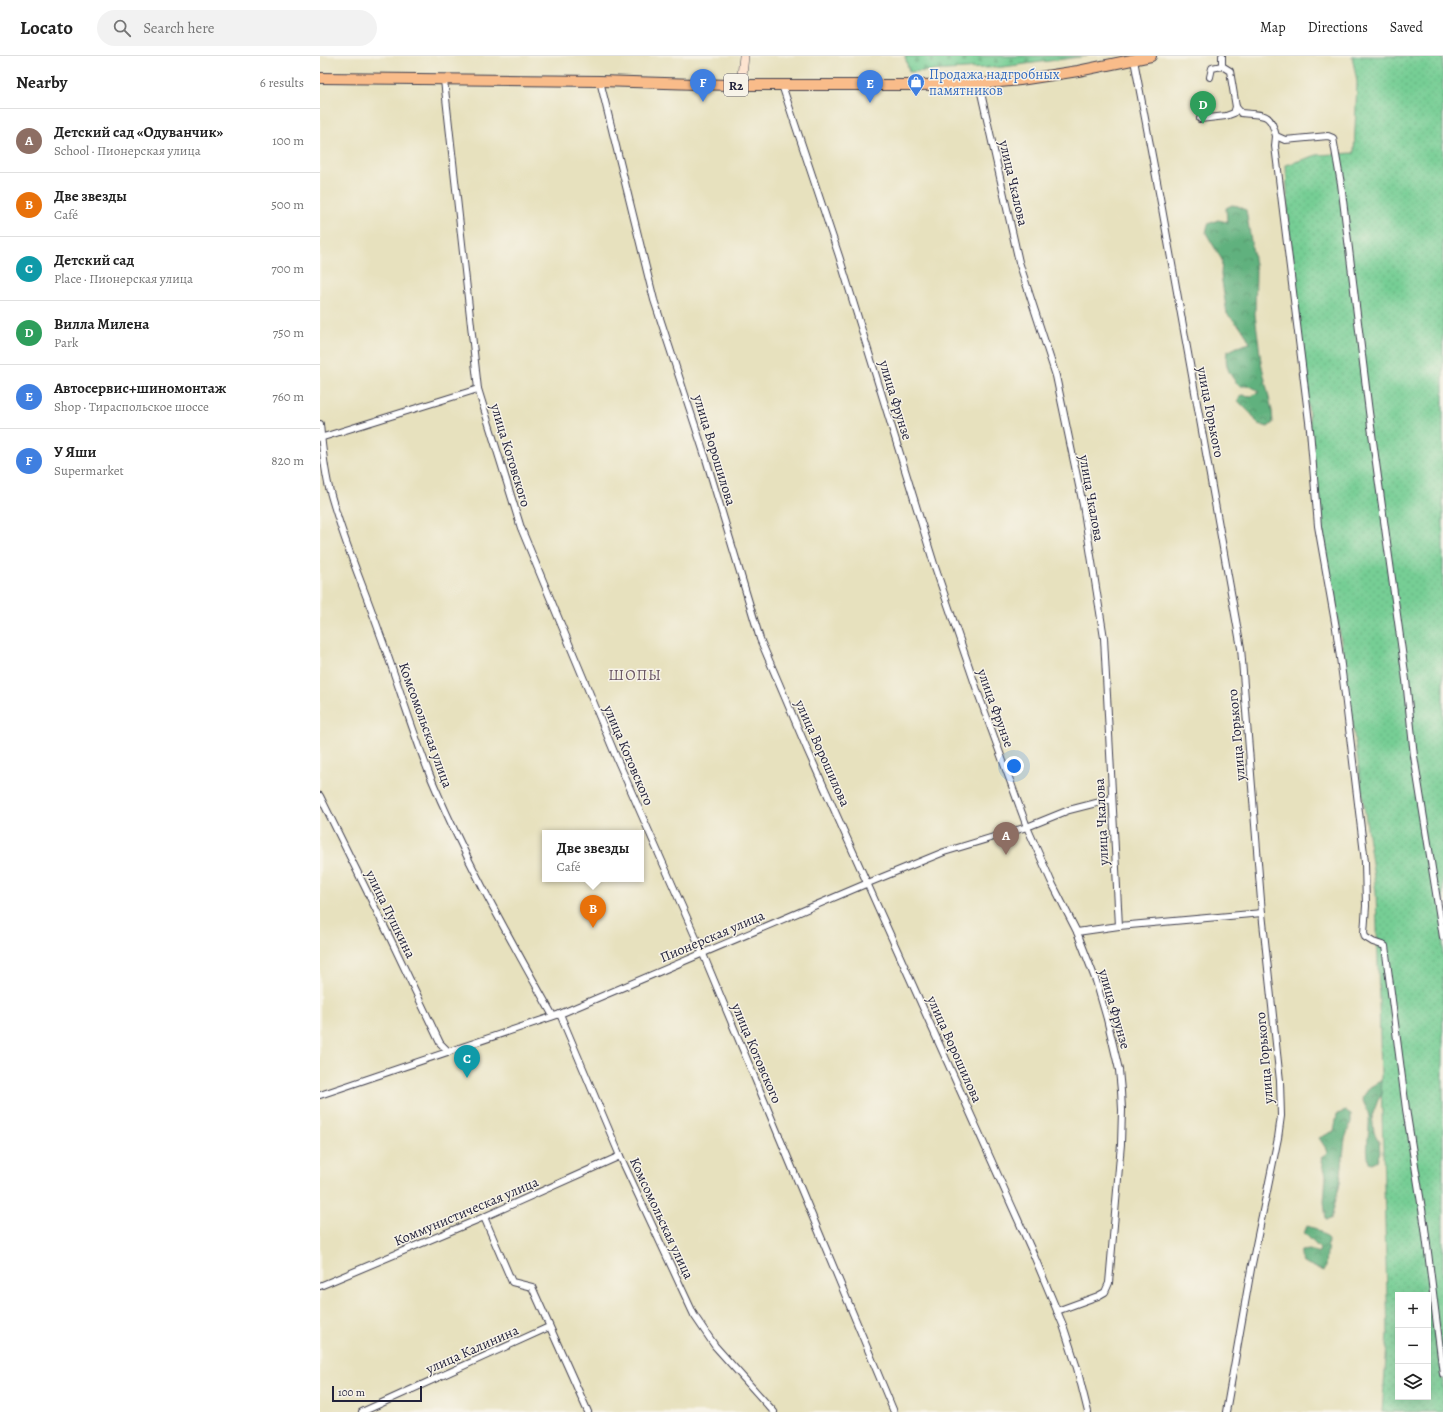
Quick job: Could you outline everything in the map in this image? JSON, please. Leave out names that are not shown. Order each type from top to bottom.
[{"type":"main road","points":[[741,85],[744,56]]},
{"type":"main road","name":"R2","points":[[320,78],[600,81],[741,85],[979,84],[1020,80],[1151,56]]},
{"type":"street","points":[[1222,56],[1222,66]]},
{"type":"street","name":"улица Горького","points":[[1134,60],[1241,648],[1262,913],[1280,1081],[1281,1116],[1278,1138],[1250,1269],[1225,1412]]},
{"type":"street","points":[[1200,119],[1226,116],[1234,113],[1236,107],[1230,71],[1222,66],[1212,68],[1210,77]]},
{"type":"street","name":"улица Котовского","points":[[444,80],[478,388],[520,528],[617,759],[703,954],[894,1412]]},
{"type":"street","name":"улица Ворошилова","points":[[600,81],[654,300],[706,459],[760,639],[807,748],[1032,1250],[1057,1310],[1077,1368],[1088,1412]]},
{"type":"street","name":"улица Чкалова","points":[[979,84],[1019,262],[1056,376],[1083,505],[1104,638],[1119,926]]},
{"type":"street","name":"улица Фрунзе","points":[[782,85],[839,256],[934,564],[978,693],[1027,827],[1051,881],[1077,932],[1096,981],[1119,1070],[1122,1091],[1121,1144],[1109,1283],[1105,1292],[1098,1296],[1057,1310]]},
{"type":"street","points":[[1236,107],[1241,113],[1266,116],[1273,123],[1276,136],[1275,146],[1310,430],[1318,526],[1337,635],[1365,862],[1366,906],[1364,933],[1365,937],[1373,942],[1385,946],[1406,1109],[1425,1228],[1443,1374]]},
{"type":"street","points":[[1276,136],[1286,140],[1328,136],[1333,138],[1341,184],[1369,412],[1404,665],[1414,756],[1443,937]]},
{"type":"street","points":[[321,438],[478,388]]},
{"type":"street","name":"Комсомольская улица","points":[[320,424],[329,488],[339,521],[381,634],[406,711],[430,774],[464,852],[556,1015],[660,1244],[698,1322],[715,1346],[774,1412]]},
{"type":"street","name":"улица Пушкина","points":[[320,796],[440,1043],[449,1052]]},
{"type":"street","name":"Пионерская улица","points":[[320,1095],[556,1015],[944,852],[1027,827],[1069,810],[1112,799]]},
{"type":"street","points":[[1077,932],[1119,926],[1262,913]]},
{"type":"street","points":[[435,1056],[440,1043]]},
{"type":"street","name":"Коммунистическая улица","points":[[320,1286],[484,1217],[620,1156]]},
{"type":"street","points":[[484,1217],[512,1282],[532,1287],[588,1412]]},
{"type":"street","name":"улица Калинина","points":[[362,1412],[549,1327]]},
{"type":"green space","points":[[905,56],[1087,56],[1003,67],[909,72]]},
{"type":"green space","points":[[1352,56],[1443,56],[1443,1412],[1382,1412],[1388,1333],[1376,892],[1341,641],[1320,519],[1288,218],[1286,165],[1317,155],[1354,153],[1357,82]]},
{"type":"green space","points":[[1232,205],[1246,210],[1256,271],[1255,314],[1261,362],[1272,411],[1273,423],[1268,427],[1258,424],[1252,415],[1238,401],[1241,395],[1252,396],[1259,391],[1250,386],[1239,386],[1230,374],[1226,362],[1227,352],[1250,343],[1244,331],[1227,314],[1221,275],[1222,260],[1206,233],[1208,224],[1218,220],[1227,222],[1226,208]]},
{"type":"green space","points":[[1384,1079],[1381,1096],[1372,1116],[1374,1132],[1379,1142],[1380,1152],[1377,1160],[1371,1163],[1369,1162],[1367,1150],[1369,1117],[1362,1098],[1370,1087]]},
{"type":"green space","points":[[1346,1111],[1351,1114],[1351,1122],[1345,1139],[1340,1183],[1331,1219],[1326,1220],[1324,1201],[1326,1175],[1321,1157],[1327,1153],[1319,1138],[1334,1131],[1337,1114]]},
{"type":"green space","points":[[1307,1226],[1317,1229],[1328,1239],[1326,1267],[1323,1271],[1303,1262],[1300,1257],[1301,1251],[1310,1250],[1318,1254],[1320,1249],[1304,1233]]},
{"type":"place","name":"Продажа надгробных памятников","points":[[916,97]]},
{"type":"place","name":"У Яши","points":[[703,102]]},
{"type":"place","name":"Автосервис+шиномонтаж","points":[[870,103]]},
{"type":"place","name":"Вилла Милена","points":[[1203,124]]},
{"type":"place","name":"Детский сад «Одуванчик»","points":[[1006,855]]},
{"type":"place","name":"Две звезды","points":[[593,928]]},
{"type":"place","name":"Детский сад","points":[[467,1078]]},
{"type":"district","name":"ШОПЫ","points":[[635,675]]}]
